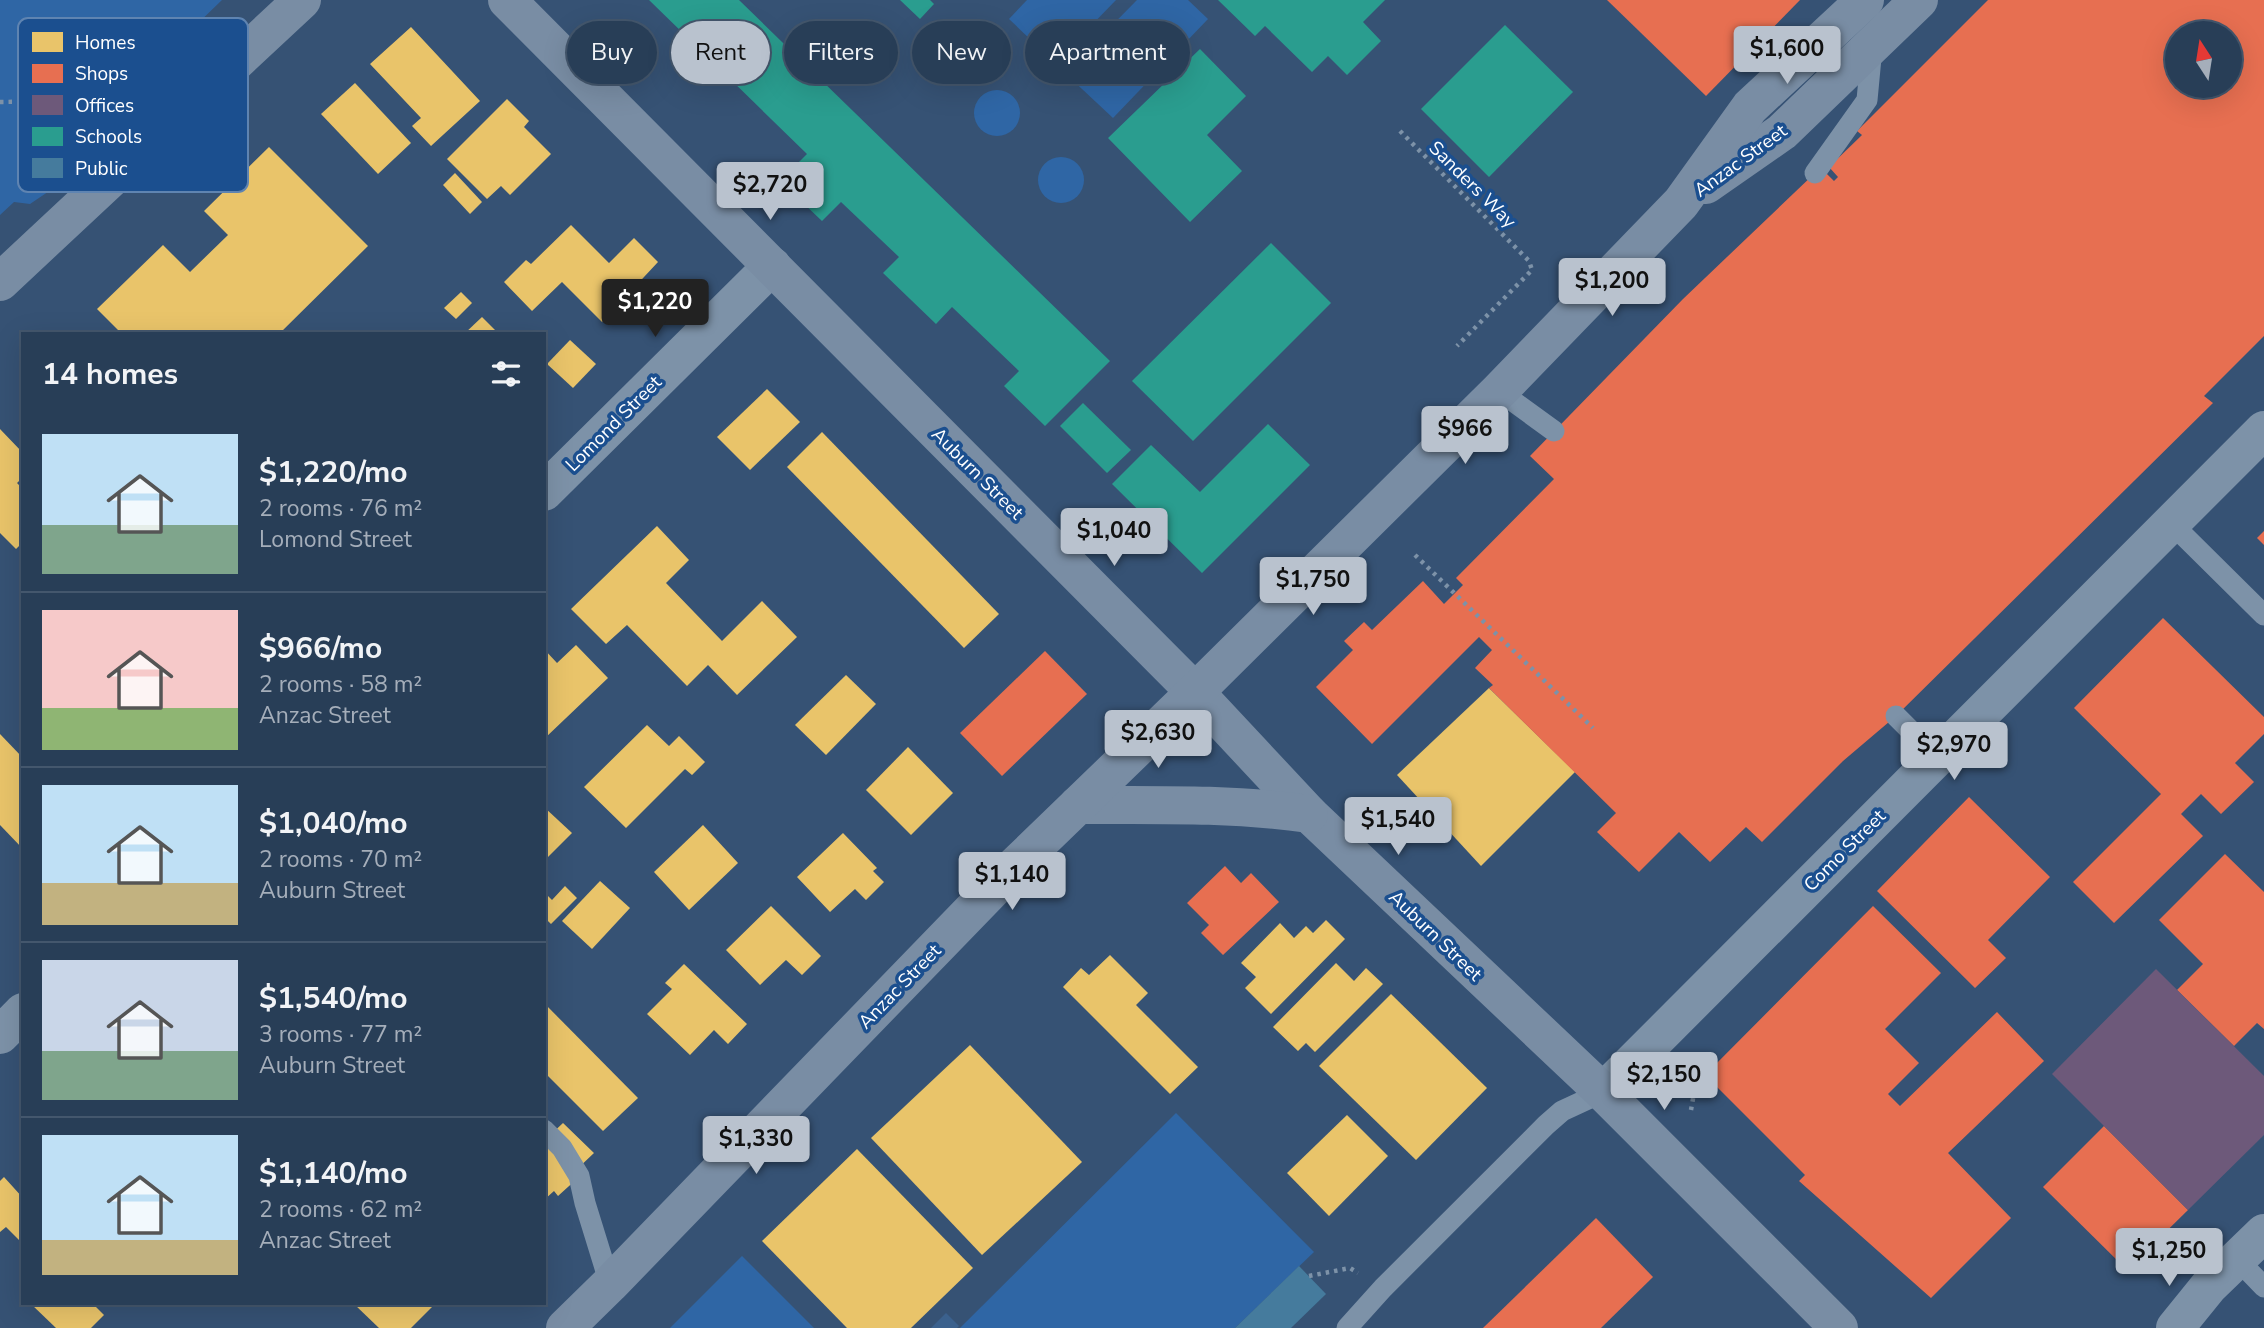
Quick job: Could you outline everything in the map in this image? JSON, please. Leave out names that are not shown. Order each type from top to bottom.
[{"type":"main road","points":[[248,50],[302,0]]},
{"type":"main road","name":"Auburn Street","points":[[507,0],[1195,692],[1309,814],[1603,1093],[1839,1328]]},
{"type":"main road","name":"Anzac Street","points":[[565,1328],[1016,865],[1499,391],[1681,203],[1750,107],[1865,0]]},
{"type":"main road","name":"Anzac Street","points":[[1681,203],[1782,132],[1919,0]]},
{"type":"main road","points":[[0,282],[96,192]]},
{"type":"main road","points":[[1078,805],[1208,804],[1309,814]]},
{"type":"street","name":"Lomond Street","points":[[546,490],[772,265]]},
{"type":"street","name":"Como Street","points":[[1603,1093],[2264,430]]},
{"type":"street","points":[[0,1035],[21,1014]]},
{"type":"street","points":[[2175,1328],[2209,1286],[2251,1246]]},
{"type":"street","points":[[2149,1328],[2209,1286]]},
{"type":"lane","points":[[1815,173],[1867,100],[1873,45]]},
{"type":"lane","points":[[1499,391],[1554,431]]},
{"type":"lane","points":[[2171,523],[2264,615]]},
{"type":"lane","points":[[1896,716],[1937,757]]},
{"type":"lane","points":[[1348,1328],[1382,1288],[1554,1118],[1562,1111],[1603,1093]]},
{"type":"lane","points":[[546,1132],[562,1148],[579,1176],[584,1203],[610,1284]]},
{"type":"lane","points":[[2251,1246],[2264,1287]]},
{"type":"path","points":[[0,102],[18,102]]},
{"type":"path","name":"Sanders Way","points":[[1400,131],[1525,257],[1532,270],[1457,346]]},
{"type":"path","points":[[1415,555],[1593,728]]},
{"type":"path","points":[[1691,1110],[1700,1059]]},
{"type":"path","points":[[1309,1276],[1350,1268],[1382,1288]]},
{"type":"shaded area","points":[[0,0],[222,0],[203,18],[18,18],[18,192],[48,192],[30,204],[14,202],[0,215]]},
{"type":"shaded area","points":[[1027,0],[1116,0],[1096,21],[1025,21],[1025,34],[1009,19]]},
{"type":"shaded area","points":[[1137,0],[1188,0],[1208,19],[1190,38],[1190,21],[1116,21]]},
{"type":"shaded area","points":[[1077,84],[1146,84],[1113,118]]},
{"type":"shaded area","points":[[997,90],[1013,97],[1020,113],[1013,129],[997,136],[981,129],[974,113],[981,97]]},
{"type":"shaded area","points":[[1061,157],[1077,164],[1084,180],[1077,196],[1061,203],[1045,196],[1038,180],[1045,164]]},
{"type":"shaded area","points":[[1176,1113],[1314,1252],[1235,1328],[960,1328]]},
{"type":"shaded area","points":[[742,1256],[814,1328],[670,1328]]},
{"type":"shaded area","points":[[946,1313],[959,1326],[957,1328],[931,1328]]},
{"type":"building: Homes","points":[[411,27],[480,101],[431,146],[412,126],[421,118],[370,64]]},
{"type":"building: Homes","points":[[355,83],[411,143],[378,174],[321,114]]},
{"type":"building: Homes","points":[[507,99],[529,121],[524,127],[551,154],[510,195],[501,186],[487,199],[447,159]]},
{"type":"building: Homes","points":[[269,147],[368,246],[281,332],[120,332],[97,309],[163,245],[190,272],[228,235],[204,211],[223,192],[248,192],[248,168]]},
{"type":"building: Homes","points":[[455,173],[482,202],[470,214],[443,185]]},
{"type":"building: Homes","points":[[571,225],[609,263],[634,238],[658,262],[602,322],[562,282],[532,311],[504,282],[526,260],[531,264]]},
{"type":"building: Homes","points":[[461,292],[472,303],[456,319],[444,308]]},
{"type":"building: Homes","points":[[482,317],[497,332],[466,332]]},
{"type":"building: Homes","points":[[570,340],[596,364],[573,388],[547,364]]},
{"type":"building: Homes","points":[[767,389],[800,422],[750,470],[717,437]]},
{"type":"building: Homes","points":[[0,429],[21,451],[21,479],[17,483],[21,487],[21,544],[16,549],[0,533]]},
{"type":"building: Homes","points":[[822,432],[999,614],[964,648],[787,467]]},
{"type":"building: Homes","points":[[657,526],[689,560],[666,583],[722,641],[762,601],[797,637],[737,695],[708,665],[687,686],[627,625],[606,644],[571,609]]},
{"type":"building: Homes","points":[[576,645],[608,678],[546,737],[546,651],[557,663]]},
{"type":"building: Homes","points":[[846,675],[876,704],[826,755],[795,725]]},
{"type":"building: Homes","points":[[1489,688],[1575,772],[1481,866],[1397,775]]},
{"type":"building: Homes","points":[[647,725],[669,746],[679,736],[705,762],[692,775],[685,769],[626,828],[584,787]]},
{"type":"building: Homes","points":[[0,734],[21,756],[21,847],[0,825]]},
{"type":"building: Homes","points":[[908,747],[953,793],[911,835],[866,790]]},
{"type":"building: Homes","points":[[546,809],[572,833],[546,859]]},
{"type":"building: Homes","points":[[703,825],[738,863],[689,910],[654,872]]},
{"type":"building: Homes","points":[[843,833],[877,868],[873,871],[884,882],[866,900],[855,889],[830,912],[797,877]]},
{"type":"building: Homes","points":[[600,881],[630,908],[592,949],[562,921]]},
{"type":"building: Homes","points":[[565,886],[577,898],[551,924],[546,919],[546,894],[552,900]]},
{"type":"building: Homes","points":[[771,906],[821,956],[802,975],[786,960],[760,985],[726,950]]},
{"type":"building: Homes","points":[[1326,920],[1345,939],[1271,1014],[1245,988],[1256,977],[1241,963],[1280,923],[1294,938],[1306,926],[1313,933]]},
{"type":"building: Homes","points":[[1110,955],[1148,993],[1136,1005],[1198,1067],[1170,1094],[1063,987],[1081,968],[1089,975]]},
{"type":"building: Homes","points":[[1336,963],[1354,981],[1366,968],[1383,984],[1315,1052],[1306,1043],[1298,1051],[1273,1027]]},
{"type":"building: Homes","points":[[684,964],[747,1024],[728,1044],[714,1030],[690,1055],[647,1014],[672,989],[665,983]]},
{"type":"building: Homes","points":[[1391,994],[1487,1088],[1416,1160],[1319,1066]]},
{"type":"building: Homes","points":[[546,1005],[638,1098],[603,1131],[546,1074]]},
{"type":"building: Homes","points":[[970,1045],[1082,1162],[982,1255],[871,1138]]},
{"type":"building: Homes","points":[[1347,1115],[1388,1156],[1329,1216],[1287,1173]]},
{"type":"building: Homes","points":[[563,1123],[594,1153],[574,1172],[579,1177],[558,1196],[554,1191],[546,1198],[546,1139]]},
{"type":"building: Homes","points":[[857,1149],[973,1268],[911,1328],[847,1328],[762,1241]]},
{"type":"building: Homes","points":[[4,1177],[21,1196],[21,1242],[6,1227],[0,1232],[0,1181]]},
{"type":"building: Homes","points":[[32,1305],[94,1305],[104,1315],[91,1328],[56,1328]]},
{"type":"building: Homes","points":[[355,1305],[434,1305],[411,1328],[379,1328]]},
{"type":"building: Shops","points":[[1607,0],[1800,0],[1706,96]]},
{"type":"building: Shops","points":[[1988,0],[2264,0],[2264,336],[2204,396],[2213,403],[1896,716],[1843,761],[1762,842],[1746,827],[1710,862],[1679,832],[1639,872],[1597,832],[1616,813],[1489,688],[1493,685],[1475,668],[1492,650],[1479,637],[1372,744],[1316,687],[1353,650],[1344,641],[1364,622],[1372,630],[1423,581],[1444,604],[1463,585],[1456,578],[1554,479],[1530,456],[1683,299],[1815,173],[1821,168],[1834,181],[1838,177],[1829,167],[1862,135],[1857,131]]},
{"type":"building: Shops","points":[[2264,531],[2264,545],[2257,538]]},
{"type":"building: Shops","points":[[2163,618],[2264,717],[2264,734],[2235,763],[2254,782],[2221,814],[2201,794],[2181,814],[2203,836],[2114,923],[2073,882],[2161,794],[2074,708]]},
{"type":"building: Shops","points":[[1045,651],[1087,694],[1002,776],[960,733]]},
{"type":"building: Shops","points":[[1969,797],[2050,877],[1988,940],[2006,958],[1975,988],[1877,891]]},
{"type":"building: Shops","points":[[2225,854],[2264,892],[2264,1029],[2257,1023],[2234,1046],[2177,990],[2203,964],[2159,920]]},
{"type":"building: Shops","points":[[1225,866],[1241,883],[1251,873],[1279,902],[1223,955],[1201,933],[1209,925],[1187,903]]},
{"type":"building: Shops","points":[[1873,906],[1941,973],[1885,1029],[1919,1063],[1888,1094],[1900,1106],[1997,1012],[2044,1061],[1948,1153],[2011,1218],[1931,1298],[1799,1181],[1805,1175],[1705,1075]]},
{"type":"building: Shops","points":[[2104,1126],[2188,1210],[2127,1270],[2043,1187]]},
{"type":"building: Shops","points":[[1596,1218],[1653,1277],[1601,1328],[1483,1328]]},
{"type":"building: Offices","points":[[2156,969],[2264,1076],[2264,1135],[2188,1210],[2052,1074]]},
{"type":"building: Schools","points":[[649,0],[739,0],[761,21],[671,21]]},
{"type":"building: Schools","points":[[900,0],[930,0],[934,4],[920,19]]},
{"type":"building: Schools","points":[[1218,0],[1385,0],[1363,22],[1381,41],[1347,75],[1328,56],[1312,72],[1265,26],[1255,36]]},
{"type":"building: Schools","points":[[1505,25],[1573,92],[1489,177],[1421,109]]},
{"type":"building: Schools","points":[[770,30],[784,44],[784,84],[825,84],[1110,361],[1045,426],[1004,386],[1019,371],[952,307],[936,324],[883,273],[899,257],[841,202],[822,221],[780,181],[807,154],[735,84],[770,84]]},
{"type":"building: Schools","points":[[1200,49],[1246,96],[1207,135],[1242,171],[1190,222],[1108,138],[1164,84],[1190,84],[1190,59]]},
{"type":"building: Schools","points":[[1271,243],[1331,303],[1193,441],[1132,381]]},
{"type":"building: Schools","points":[[1083,403],[1131,450],[1107,473],[1060,426]]},
{"type":"building: Schools","points":[[1268,424],[1310,465],[1202,573],[1112,484],[1151,445],[1200,492]]},
{"type":"building: Public","points":[[1299,1266],[1326,1294],[1291,1328],[1235,1328]]}]
